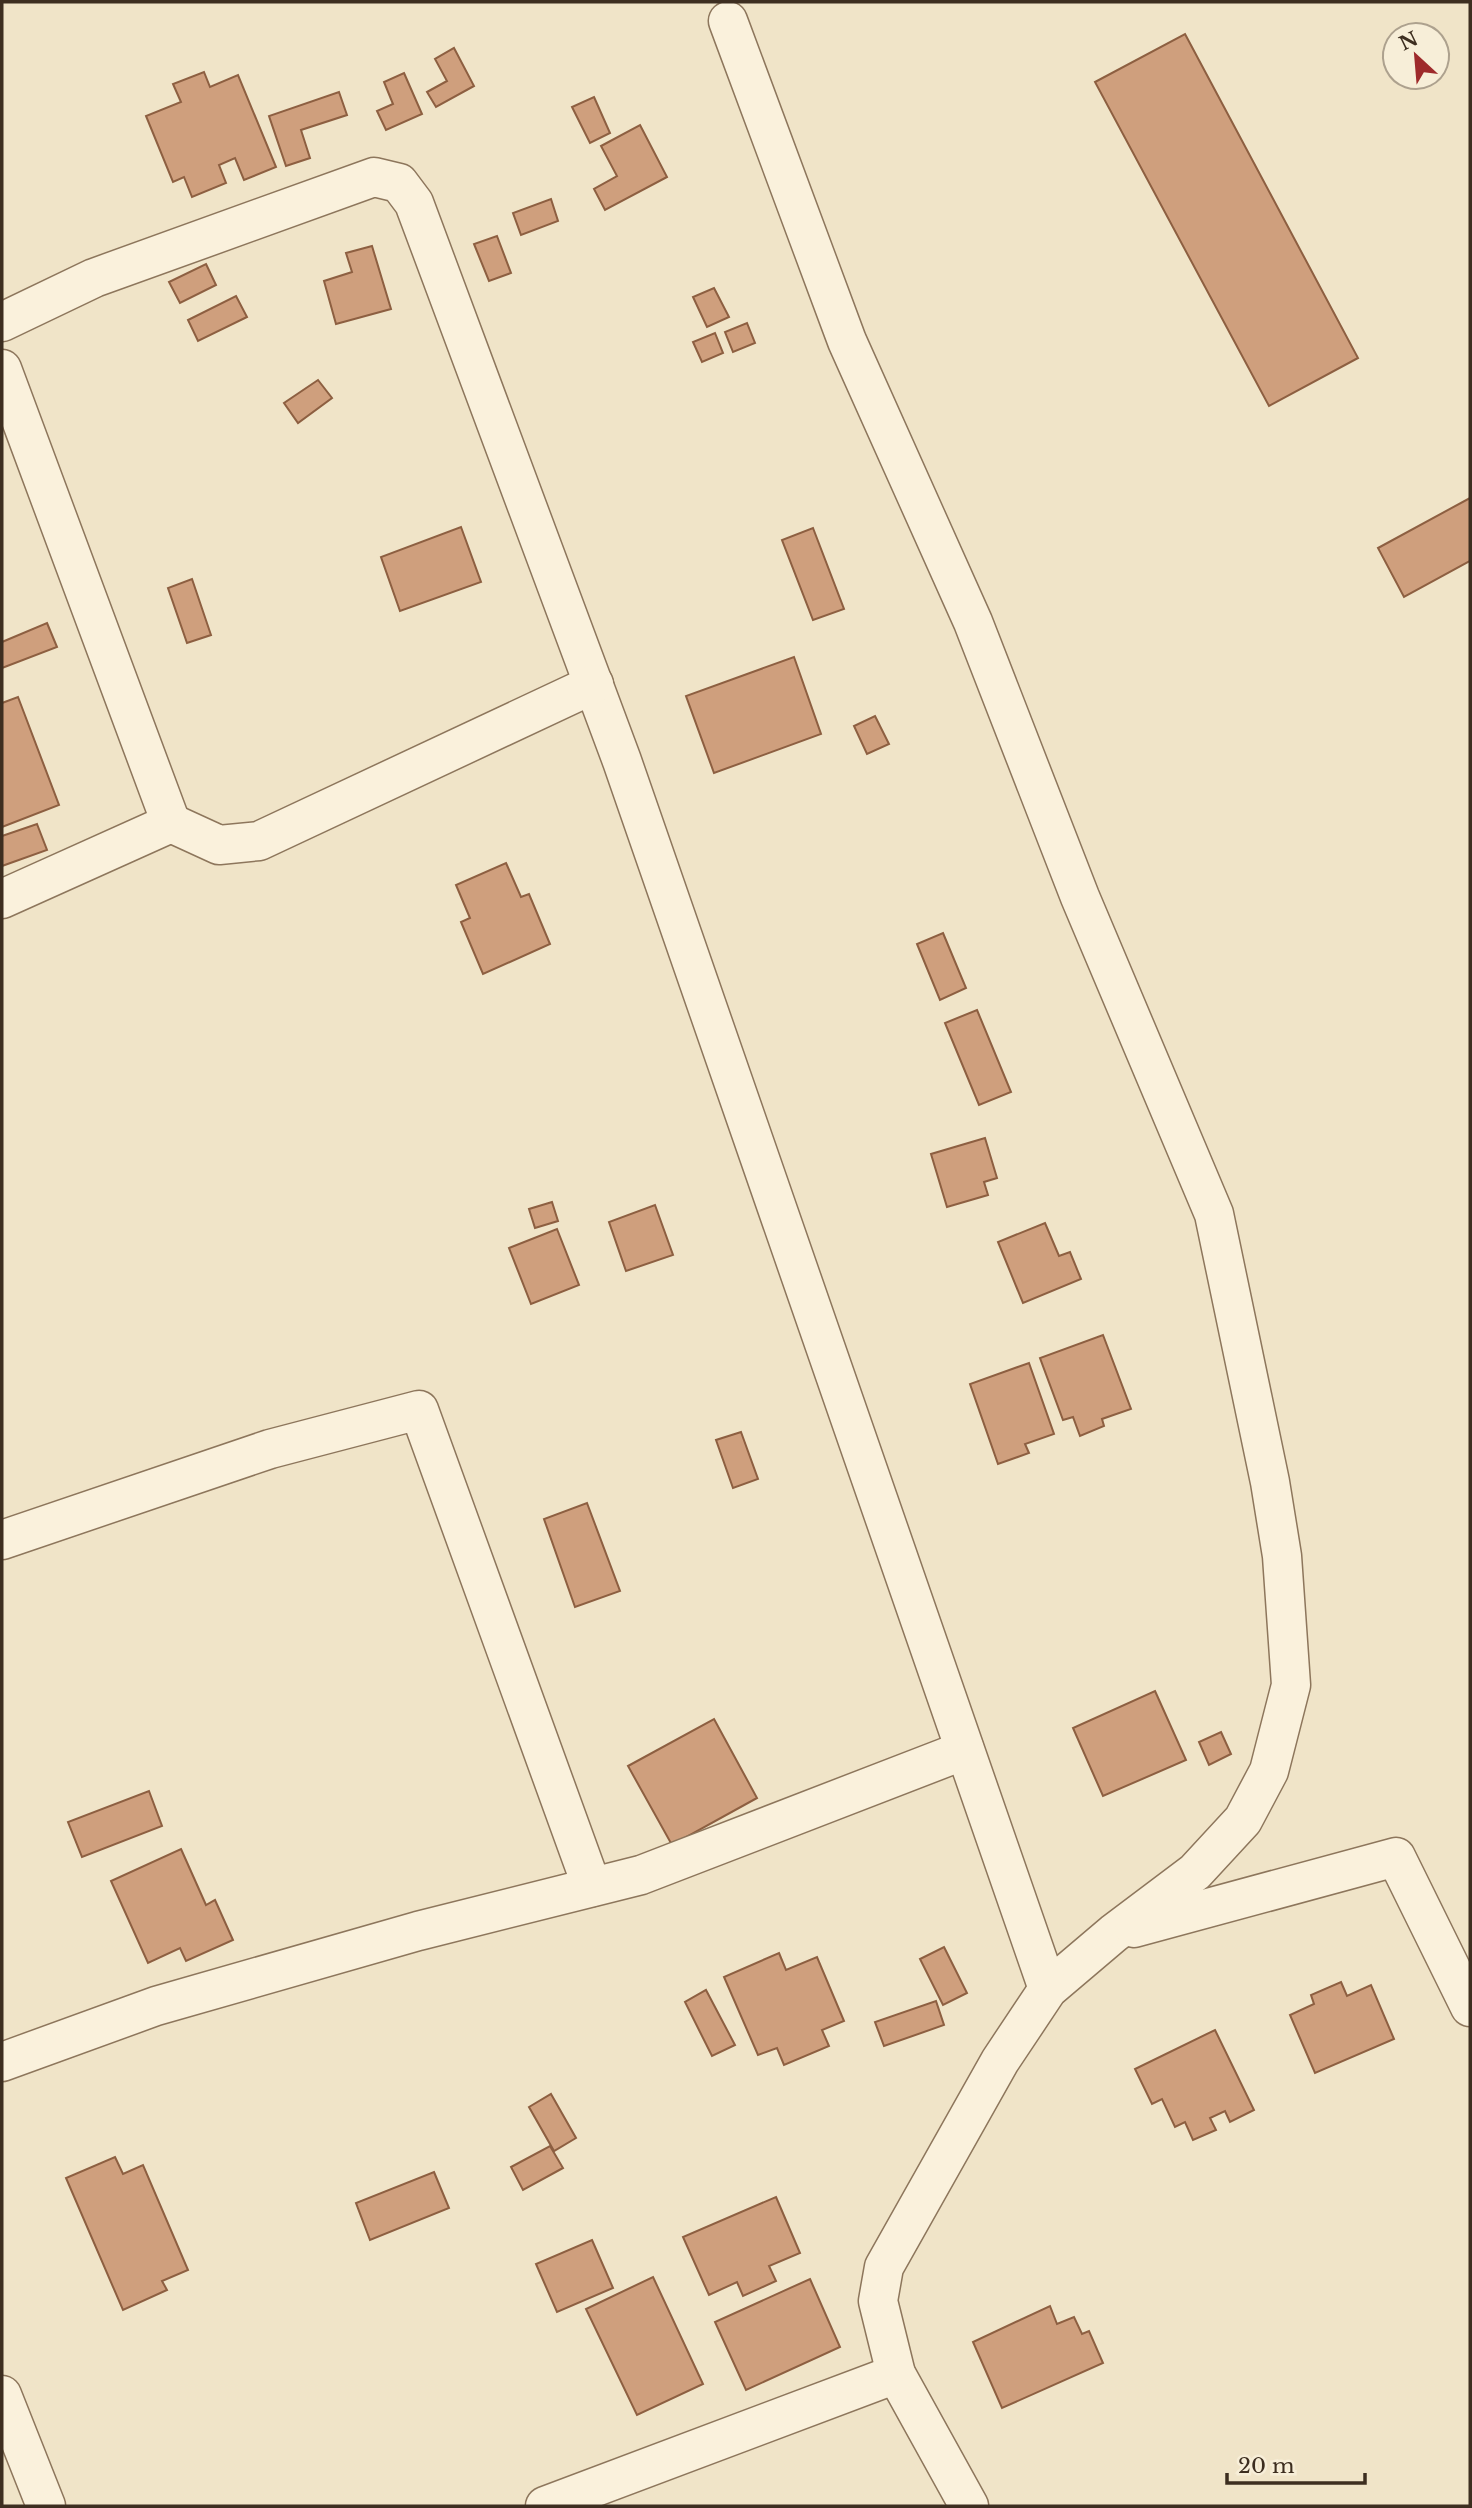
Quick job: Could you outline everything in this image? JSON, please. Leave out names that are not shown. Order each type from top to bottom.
[{"type":"street","points":[[728,21],[847,341],[973,622],[1080,897],[1214,1214],[1270,1482],[1282,1556],[1291,1685],[1269,1771],[1243,1820],[1195,1872],[1114,1933],[1048,1989],[1000,2061],[884,2267],[878,2301],[896,2374],[969,2506]]},
{"type":"street","points":[[2,321],[94,278],[374,177],[399,183],[414,203],[594,684],[1048,1989]]},
{"type":"street","points":[[2,369],[171,823],[219,845],[259,841],[594,684]]},
{"type":"street","points":[[2,899],[171,823]]},
{"type":"street","points":[[2,1540],[270,1448],[419,1410],[592,1887]]},
{"type":"street","points":[[2,2062],[156,2006],[418,1931],[641,1875],[933,1763],[964,1748]]},
{"type":"street","points":[[1114,1933],[1396,1857],[1470,2007]]},
{"type":"street","points":[[545,2506],[896,2374]]},
{"type":"street","points":[[2,2395],[46,2506]]},
{"type":"building","points":[[1185,34],[1358,358],[1269,406],[1095,82]]},
{"type":"building","points":[[454,48],[474,86],[436,107],[427,92],[447,81],[435,59]]},
{"type":"building","points":[[204,72],[210,87],[238,75],[276,167],[244,180],[235,158],[219,165],[226,183],[192,197],[184,177],[173,182],[146,116],[181,102],[173,84]]},
{"type":"building","points":[[404,73],[422,114],[386,130],[377,111],[393,104],[384,82]]},
{"type":"building","points":[[339,92],[347,115],[301,130],[310,158],[286,166],[269,116]]},
{"type":"building","points":[[594,97],[610,133],[590,143],[572,107]]},
{"type":"building","points":[[640,125],[667,177],[605,210],[594,189],[617,176],[601,146]]},
{"type":"building","points":[[551,199],[558,221],[521,235],[513,213]]},
{"type":"building","points":[[497,236],[511,273],[489,281],[474,244]]},
{"type":"building","points":[[372,246],[391,309],[336,324],[324,281],[352,272],[346,253]]},
{"type":"building","points":[[206,264],[216,285],[180,303],[169,282]]},
{"type":"building","points":[[714,288],[729,317],[707,327],[693,297]]},
{"type":"building","points":[[236,296],[247,317],[198,341],[188,320]]},
{"type":"building","points":[[747,323],[755,343],[733,352],[725,332]]},
{"type":"building","points":[[715,333],[723,353],[702,362],[693,342]]},
{"type":"building","points":[[318,380],[332,398],[298,423],[284,403]]},
{"type":"building","points":[[1470,498],[1470,561],[1404,597],[1378,548]]},
{"type":"building","points":[[461,527],[481,582],[400,611],[381,557]]},
{"type":"building","points":[[813,528],[844,609],[813,620],[782,540]]},
{"type":"building","points":[[192,579],[211,635],[187,643],[168,588]]},
{"type":"building","points":[[47,623],[57,647],[2,668],[2,642]]},
{"type":"building","points":[[794,657],[821,734],[714,773],[686,696]]},
{"type":"building","points":[[18,697],[59,805],[2,827],[2,703]]},
{"type":"building","points":[[875,716],[889,744],[867,754],[854,726]]},
{"type":"building","points":[[37,824],[47,850],[2,866],[2,836]]},
{"type":"building","points":[[506,863],[521,897],[529,894],[550,944],[483,974],[461,922],[470,918],[456,885]]},
{"type":"building","points":[[943,933],[966,988],[940,1000],[917,944]]},
{"type":"building","points":[[977,1010],[1011,1092],[979,1105],[945,1023]]},
{"type":"building","points":[[985,1138],[997,1178],[984,1182],[988,1195],[947,1207],[931,1154]]},
{"type":"building","points":[[552,1202],[558,1221],[535,1228],[529,1209]]},
{"type":"building","points":[[655,1205],[673,1255],[626,1271],[609,1222]]},
{"type":"building","points":[[1045,1223],[1059,1256],[1070,1252],[1081,1279],[1023,1303],[998,1242]]},
{"type":"building","points":[[557,1229],[579,1285],[531,1304],[509,1248]]},
{"type":"building","points":[[1103,1335],[1131,1409],[1102,1419],[1104,1426],[1080,1436],[1073,1417],[1063,1420],[1040,1358]]},
{"type":"building","points":[[1029,1363],[1054,1434],[1025,1444],[1029,1453],[998,1464],[970,1384]]},
{"type":"building","points":[[741,1432],[758,1479],[733,1488],[716,1440]]},
{"type":"building","points":[[587,1503],[620,1591],[575,1607],[544,1519]]},
{"type":"building","points":[[1155,1691],[1186,1760],[1103,1796],[1073,1728]]},
{"type":"building","points":[[714,1719],[757,1798],[672,1845],[628,1766]]},
{"type":"building","points":[[1221,1732],[1231,1754],[1209,1765],[1199,1742]]},
{"type":"building","points":[[149,1791],[162,1826],[82,1857],[68,1822]]},
{"type":"building","points":[[181,1849],[206,1905],[215,1900],[233,1940],[186,1961],[180,1948],[148,1963],[111,1881]]},
{"type":"building","points":[[944,1947],[967,1993],[943,2005],[920,1959]]},
{"type":"building","points":[[779,1953],[786,1970],[817,1957],[844,2021],[822,2030],[829,2046],[784,2065],[777,2048],[758,2055],[724,1977]]},
{"type":"building","points":[[1341,1982],[1347,1996],[1371,1985],[1394,2039],[1315,2073],[1290,2015],[1314,2004],[1311,1995]]},
{"type":"building","points":[[706,1990],[735,2045],[712,2056],[685,2002]]},
{"type":"building","points":[[936,2001],[944,2025],[884,2046],[875,2022]]},
{"type":"building","points":[[1215,2030],[1254,2110],[1230,2122],[1225,2111],[1210,2118],[1216,2130],[1193,2140],[1185,2122],[1175,2127],[1162,2099],[1152,2104],[1135,2069]]},
{"type":"building","points":[[551,2094],[576,2138],[554,2151],[529,2107]]},
{"type":"building","points":[[550,2146],[563,2168],[523,2190],[511,2167]]},
{"type":"building","points":[[115,2157],[123,2174],[143,2165],[188,2270],[162,2281],[167,2290],[123,2310],[66,2178]]},
{"type":"building","points":[[434,2172],[449,2208],[370,2240],[356,2203]]},
{"type":"building","points":[[776,2197],[800,2253],[769,2266],[776,2281],[743,2296],[737,2282],[709,2295],[683,2237]]},
{"type":"building","points":[[592,2240],[613,2288],[557,2312],[536,2264]]},
{"type":"building","points":[[653,2277],[703,2384],[637,2415],[586,2309]]},
{"type":"building","points":[[810,2279],[840,2347],[746,2390],[715,2322]]},
{"type":"building","points":[[1050,2306],[1057,2324],[1074,2317],[1082,2334],[1089,2331],[1103,2363],[1002,2408],[973,2342]]}]
